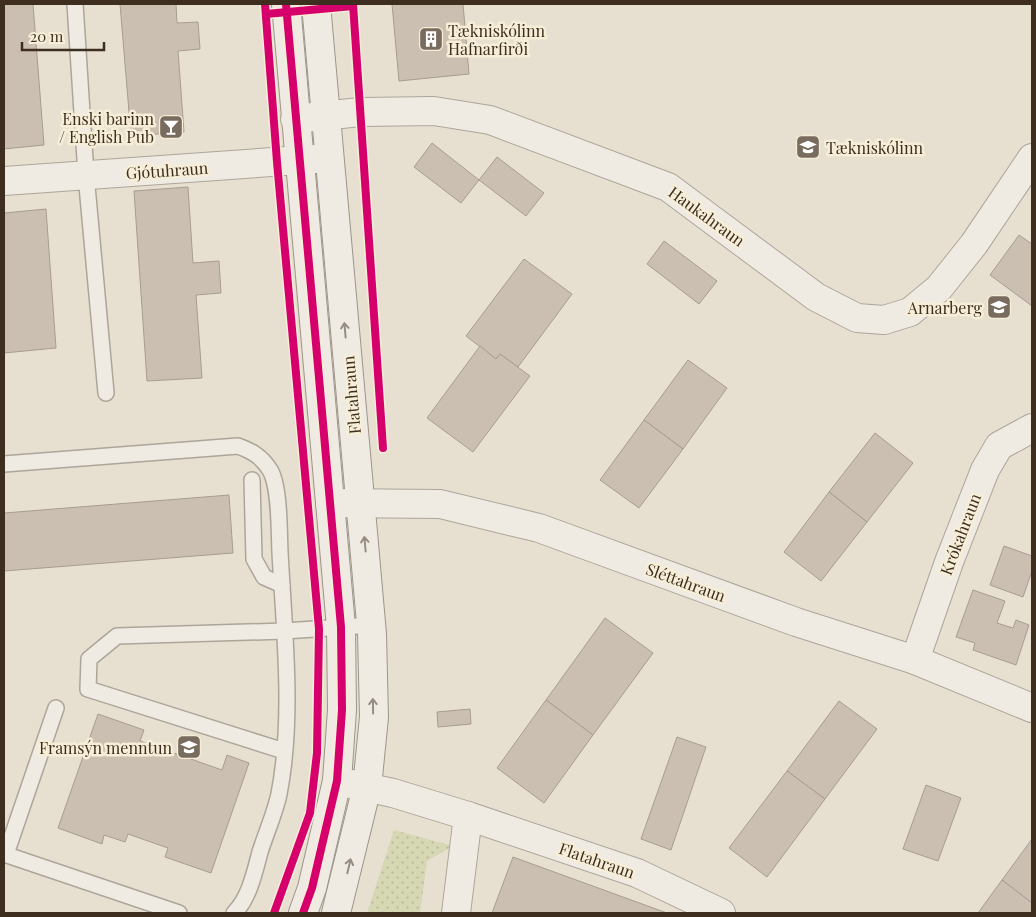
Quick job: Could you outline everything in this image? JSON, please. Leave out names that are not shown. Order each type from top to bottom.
[{"type":"street","name":"Flatahraun","points":[[286,4],[341,627],[342,710],[337,781],[312,888],[303,913]]},
{"type":"street","name":"Flatahraun","points":[[316,4],[372,625],[374,717],[367,787],[336,913]]},
{"type":"street","name":"Haukahraun","points":[[295,119],[360,112],[434,111],[490,120],[668,187],[816,297],[857,318],[884,320],[910,312],[939,288],[974,244],[1032,158]]},
{"type":"street","name":"Gjótuhraun","points":[[4,181],[329,158]]},
{"type":"street","name":"Krókahraun","points":[[914,660],[949,562],[985,470],[999,446],[1032,428]]},
{"type":"street","name":"Sléttahraun","points":[[330,503],[440,504],[540,528],[796,622],[914,660],[1032,708]]},
{"type":"street","name":"Flatahraun","points":[[337,781],[393,793],[468,816],[637,873],[721,913]]},
{"type":"street","points":[[456,913],[468,816]]},
{"type":"lane","points":[[75,4],[86,176],[106,393]]},
{"type":"lane","points":[[4,464],[238,446],[254,452],[271,472],[280,515],[285,631],[284,751],[279,795],[254,873],[240,907],[234,913]]},
{"type":"lane","points":[[252,480],[254,559],[264,577],[282,585]]},
{"type":"lane","points":[[284,751],[88,689],[89,658],[117,636],[285,631],[372,625]]},
{"type":"lane","points":[[56,708],[5,854],[179,913]]},
{"type":"green space","points":[[394,830],[453,846],[427,861],[420,913],[367,913]]},
{"type":"building","points":[[4,4],[33,4],[44,145],[4,149]]},
{"type":"building","points":[[120,4],[176,4],[177,23],[198,22],[200,49],[178,51],[184,132],[131,136]]},
{"type":"building","name":"Tækniskólinn Hafnarfirði","points":[[392,4],[463,4],[469,74],[399,81]]},
{"type":"building","points":[[432,143],[479,180],[461,203],[414,167]]},
{"type":"building","points":[[497,157],[544,193],[526,216],[479,180]]},
{"type":"building","points":[[188,187],[193,263],[219,261],[221,293],[196,295],[202,378],[147,381],[134,191]]},
{"type":"building","points":[[46,209],[56,348],[4,353],[4,213]]},
{"type":"building","points":[[1019,235],[1032,244],[1032,306],[990,275]]},
{"type":"building","points":[[664,241],[717,281],[699,304],[647,264]]},
{"type":"building","points":[[524,259],[572,294],[518,367],[500,354],[496,359],[466,336]]},
{"type":"building","points":[[480,346],[496,359],[500,354],[530,376],[473,452],[427,418]]},
{"type":"building","points":[[688,360],[727,388],[683,449],[644,420]]},
{"type":"building","points":[[644,420],[683,449],[639,508],[600,480]]},
{"type":"building","points":[[875,433],[913,463],[867,522],[829,492]]},
{"type":"building","points":[[829,492],[867,522],[821,581],[784,552]]},
{"type":"building","points":[[229,495],[233,553],[4,571],[4,513]]},
{"type":"building","points":[[1004,546],[1032,556],[1032,571],[1023,597],[990,585]]},
{"type":"building","points":[[973,590],[1005,601],[997,623],[1013,628],[1016,620],[1029,625],[1016,665],[973,650],[975,643],[956,637]]},
{"type":"building","points":[[605,618],[653,653],[593,735],[546,700]]},
{"type":"building","points":[[546,700],[593,735],[544,803],[497,768]]},
{"type":"building","points":[[839,701],[877,729],[825,799],[787,771]]},
{"type":"building","points":[[470,709],[471,724],[438,727],[437,712]]},
{"type":"building","points":[[98,714],[144,730],[140,741],[222,770],[227,755],[249,763],[211,873],[165,857],[168,848],[128,834],[125,842],[104,835],[102,844],[58,828]]},
{"type":"building","points":[[677,737],[706,747],[671,850],[641,839]]},
{"type":"building","points":[[787,771],[825,799],[767,877],[729,848]]},
{"type":"building","points":[[926,785],[961,798],[938,861],[903,849]]},
{"type":"building","points":[[1032,839],[1032,903],[1002,880]]},
{"type":"building","points":[[513,857],[667,913],[492,913]]},
{"type":"building","points":[[1002,880],[1032,903],[1032,913],[978,913]]},
{"type":"cycle path","points":[[265,4],[277,162],[319,629],[317,753],[310,813],[274,913]]},
{"type":"cycle path","points":[[286,4],[341,627],[342,710],[337,781],[312,888],[303,913]]},
{"type":"cycle path","points":[[353,4],[383,448]]},
{"type":"cycle path","points":[[266,14],[353,6]]},
{"type":"place","name":"Tækniskólinn Hafnarfirði","points":[[431,39]]},
{"type":"place","name":"Enski barinn / English Pub","points":[[171,127]]},
{"type":"place","name":"Tækniskólinn","points":[[808,147]]},
{"type":"place","name":"Arnarberg","points":[[999,307]]},
{"type":"place","name":"Framsýn menntun","points":[[189,747]]}]
